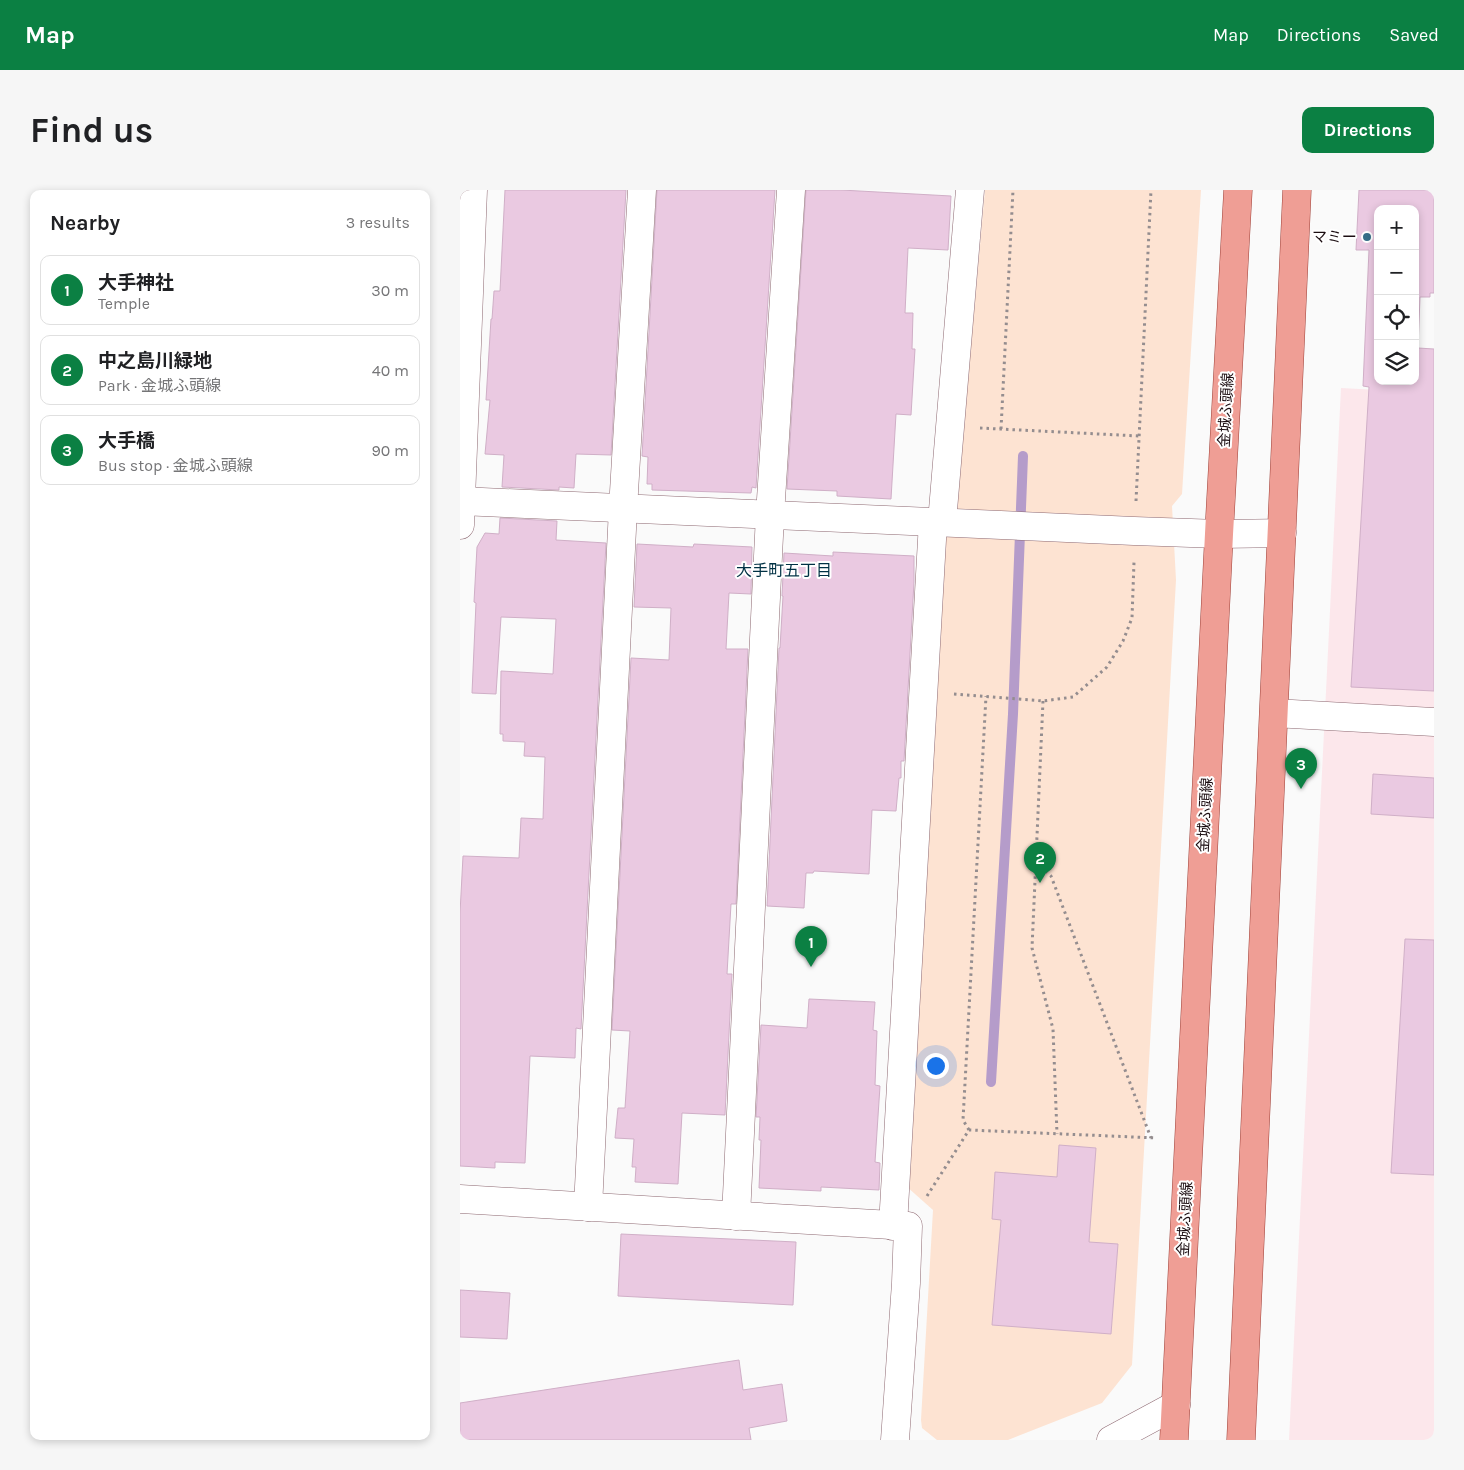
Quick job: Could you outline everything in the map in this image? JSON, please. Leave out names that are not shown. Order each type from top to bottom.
[{"type":"main road","name":"金城ふ頭線","points":[[1174,1440],[1238,190]]},
{"type":"main road","points":[[1241,1440],[1297,190]]},
{"type":"street","points":[[473,190],[460,509],[623,509],[1134,531],[1219,534],[1282,533]]},
{"type":"street","points":[[588,1207],[623,509],[642,190]]},
{"type":"street","points":[[736,1216],[770,515],[791,190]]},
{"type":"street","points":[[895,1440],[906,1283],[901,1226],[923,692],[938,522],[950,426],[970,190]]},
{"type":"street","points":[[1274,713],[1434,722]]},
{"type":"street","points":[[460,1199],[901,1226]]},
{"type":"street","points":[[1111,1440],[1176,1405]]},
{"type":"path","points":[[1001,429],[1013,190]]},
{"type":"path","points":[[923,692],[1043,701],[1073,697],[1107,666],[1123,641],[1132,618],[1134,531],[1151,190]]},
{"type":"path","points":[[950,426],[1139,436]]},
{"type":"path","points":[[969,1130],[963,1120],[986,696]]},
{"type":"path","points":[[1043,701],[1032,948],[1053,1029],[1057,1134]]},
{"type":"path","points":[[1036,862],[1051,876],[1151,1138]]},
{"type":"path","points":[[969,1130],[1189,1140]]},
{"type":"path","points":[[901,1226],[969,1130]]},
{"type":"shaded area","points":[[985,190],[1201,190],[1182,494],[1172,506],[1176,580],[1132,1365],[1102,1403],[1008,1440],[937,1440],[922,1428],[921,1420],[933,1210],[906,1186],[938,573],[958,488]]},
{"type":"shaded area","points":[[1341,388],[1434,393],[1434,1440],[1289,1440]]},
{"type":"building","points":[[505,190],[626,190],[611,455],[576,454],[574,488],[559,487],[559,490],[502,487],[504,455],[485,454],[490,400],[486,400],[491,319],[494,291],[500,291]]},
{"type":"building","points":[[657,190],[775,190],[756,488],[752,487],[751,493],[652,490],[652,484],[647,484],[648,457],[642,456]]},
{"type":"building","points":[[806,190],[951,196],[948,250],[908,248],[905,313],[913,313],[912,349],[915,349],[911,415],[896,414],[891,499],[837,496],[837,491],[787,489]]},
{"type":"building","points":[[1359,190],[1434,190],[1434,293],[1430,293],[1430,297],[1420,297],[1419,322],[1419,205],[1374,205],[1374,385],[1419,385],[1419,348],[1434,349],[1434,691],[1351,687],[1369,387],[1363,386],[1369,250],[1356,250]]},
{"type":"building","points":[[500,518],[557,521],[556,540],[606,543],[581,1029],[576,1028],[575,1058],[530,1056],[525,1163],[495,1162],[495,1168],[460,1166],[460,913],[463,856],[519,858],[521,818],[543,819],[545,757],[524,756],[525,742],[503,741],[503,734],[500,734],[501,671],[553,674],[556,619],[501,617],[496,694],[472,693],[477,547],[485,533],[499,534]]},
{"type":"building","points":[[637,544],[693,547],[694,544],[752,547],[751,594],[729,593],[726,649],[748,649],[736,904],[731,904],[727,974],[732,974],[725,1115],[682,1113],[678,1184],[635,1182],[636,1167],[632,1167],[634,1139],[615,1138],[618,1108],[625,1108],[630,1031],[612,1030],[631,658],[669,660],[671,608],[634,607]]},
{"type":"building","points":[[833,552],[914,556],[904,761],[901,761],[901,778],[899,778],[896,811],[872,810],[869,874],[814,871],[813,873],[806,873],[804,908],[767,906],[784,553],[833,556]]},
{"type":"building","points":[[1373,774],[1434,778],[1434,818],[1371,814]]},
{"type":"building","points":[[1405,939],[1434,940],[1434,1175],[1391,1173]]},
{"type":"building","points":[[809,999],[875,1002],[873,1030],[877,1031],[875,1085],[880,1086],[875,1162],[880,1163],[879,1190],[821,1187],[821,1191],[759,1188],[761,1140],[759,1140],[760,1117],[756,1117],[761,1025],[807,1028]]},
{"type":"building","points":[[1059,1145],[1096,1148],[1089,1242],[1118,1244],[1111,1334],[992,1325],[1001,1220],[992,1219],[995,1172],[1057,1177]]},
{"type":"building","points":[[621,1234],[796,1242],[793,1305],[618,1296]]},
{"type":"building","points":[[460,1290],[510,1293],[507,1339],[460,1337]]},
{"type":"building","points":[[739,1360],[743,1390],[782,1384],[787,1421],[749,1428],[751,1440],[460,1440],[460,1403]]},
{"type":"waterway","points":[[991,1082],[1013,714],[1023,456]]},
{"type":"place","name":"マミー","points":[[1367,237]]},
{"type":"place","name":"大手橋","points":[[1301,789]]},
{"type":"place","name":"中之島川緑地","points":[[1040,883]]},
{"type":"place","name":"大手神社","points":[[811,967]]},
{"type":"district","name":"大手町五丁目","points":[[784,570]]}]
